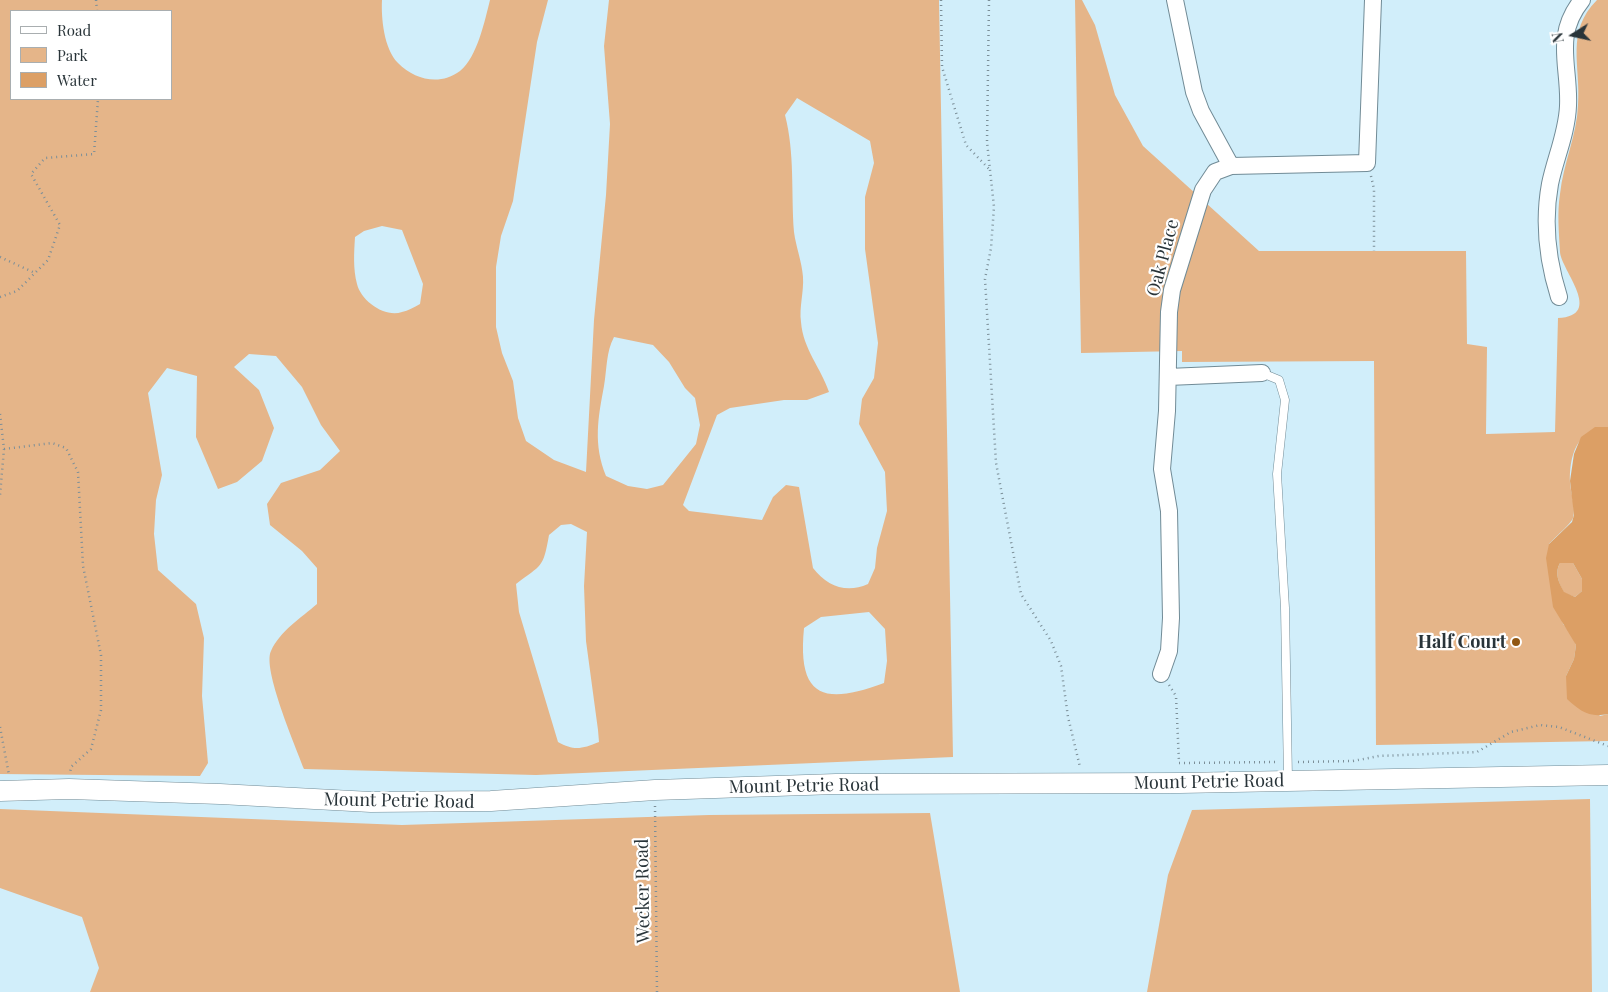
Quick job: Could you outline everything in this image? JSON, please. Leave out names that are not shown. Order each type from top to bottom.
[{"type":"street","points":[[1175,0],[1194,92],[1201,110],[1231,166]]},
{"type":"street","points":[[1367,163],[1373,0]]},
{"type":"street","points":[[1559,298],[1549,264],[1548,196],[1568,107],[1565,34],[1571,15],[1582,0]]},
{"type":"street","name":"Oak Place","points":[[1161,674],[1169,651],[1171,618],[1169,512],[1162,469],[1168,378],[1169,312],[1172,290],[1183,249],[1203,190],[1214,172],[1231,166],[1367,163]]},
{"type":"street","points":[[1168,378],[1262,373]]},
{"type":"street","name":"Mount Petrie Road","points":[[6,791],[69,789],[371,802],[491,801],[655,790],[836,784],[1180,783],[1288,771],[1608,775]]},
{"type":"lane","points":[[1262,373],[1280,380],[1285,400],[1278,474],[1285,608],[1288,771]]},
{"type":"path","points":[[941,0],[942,67],[966,145],[992,172]]},
{"type":"path","points":[[989,0],[987,142],[992,172],[994,207],[991,248],[985,279],[996,463],[1022,594],[1051,641],[1061,666],[1068,717],[1083,783]]},
{"type":"path","points":[[0,297],[17,291],[48,260],[60,225],[31,174],[45,158],[94,154],[98,100]]},
{"type":"path","points":[[1367,163],[1374,189],[1374,251]]},
{"type":"path","points":[[0,257],[35,273]]},
{"type":"path","points":[[0,414],[4,449],[0,495]]},
{"type":"path","points":[[4,449],[52,442],[66,448],[78,472],[83,566],[101,655],[101,710],[91,749],[71,767],[69,789]]},
{"type":"path","points":[[1161,674],[1176,696],[1180,783]]},
{"type":"path","points":[[1179,763],[1288,771],[1379,756],[1477,752],[1511,732],[1540,725],[1559,727],[1608,746]]},
{"type":"path","points":[[0,727],[6,791]]},
{"type":"path","name":"Wecker Road","points":[[655,790],[657,992]]},
{"type":"green space","points":[[0,0],[382,0],[384,33],[393,57],[412,74],[436,80],[452,76],[466,65],[480,38],[490,0],[548,0],[537,42],[513,201],[501,236],[496,267],[496,327],[502,353],[513,381],[518,418],[526,441],[554,460],[586,472],[594,320],[606,195],[610,124],[604,46],[609,0],[939,0],[953,757],[536,775],[304,769],[275,690],[270,660],[271,651],[280,637],[291,625],[317,604],[317,568],[302,551],[270,525],[267,504],[281,483],[320,470],[340,451],[321,425],[302,387],[276,356],[249,354],[234,367],[259,390],[274,428],[262,461],[237,482],[218,489],[196,437],[197,376],[167,368],[148,393],[162,475],[156,500],[154,534],[158,570],[196,604],[204,638],[202,696],[208,763],[200,776],[0,774]],"holes":[[[797,98],[870,141],[874,163],[865,197],[865,249],[878,343],[874,378],[862,399],[859,424],[885,472],[887,511],[877,548],[875,568],[868,584],[860,587],[845,588],[831,584],[824,580],[813,568],[799,487],[786,485],[773,497],[762,520],[689,511],[683,505],[717,415],[730,408],[784,400],[807,400],[829,392],[802,332],[803,277],[794,232],[790,144],[785,115]],[[382,226],[402,230],[423,284],[420,304],[406,311],[388,313],[375,307],[363,296],[357,284],[354,261],[355,237],[364,231]],[[614,337],[653,345],[669,362],[685,388],[695,398],[700,425],[696,444],[663,485],[647,489],[628,486],[606,476],[602,464],[598,442],[600,409],[609,349]],[[571,524],[587,532],[584,586],[586,641],[599,742],[574,748],[558,742],[519,612],[516,584],[540,565],[545,554],[549,535],[561,525]],[[869,612],[885,629],[887,661],[884,683],[846,694],[831,694],[819,690],[811,682],[805,670],[803,652],[804,628],[821,617]]]},
{"type":"green space","points":[[1075,0],[1082,0],[1095,25],[1115,95],[1143,146],[1259,251],[1466,251],[1467,344],[1487,347],[1486,434],[1555,432],[1558,318],[1572,315],[1578,309],[1580,301],[1562,260],[1558,216],[1564,172],[1577,116],[1578,37],[1581,24],[1587,12],[1597,0],[1608,0],[1608,427],[1589,432],[1577,445],[1573,454],[1570,473],[1574,510],[1573,518],[1549,544],[1563,624],[1572,635],[1576,645],[1574,659],[1566,676],[1600,716],[1608,714],[1608,741],[1376,745],[1374,361],[1182,362],[1182,351],[1081,353]]},
{"type":"green space","points":[[1560,563],[1573,563],[1582,579],[1582,591],[1575,597],[1564,593],[1560,586],[1557,570]]},
{"type":"green space","points":[[1590,799],[1592,992],[1147,992],[1168,875],[1192,810]]},
{"type":"green space","points":[[0,809],[402,825],[709,815],[930,813],[960,992],[90,992],[99,968],[82,917],[0,888]]},
{"type":"water","points":[[1595,427],[1608,427],[1608,714],[1601,715],[1585,712],[1567,699],[1566,676],[1574,659],[1576,645],[1553,607],[1546,558],[1549,544],[1572,522],[1574,515],[1570,481],[1574,454],[1581,437]],"holes":[[[1560,563],[1573,563],[1582,579],[1582,591],[1575,597],[1564,592],[1557,574]]]},
{"type":"place","name":"Half Court","points":[[1516,642]]}]
